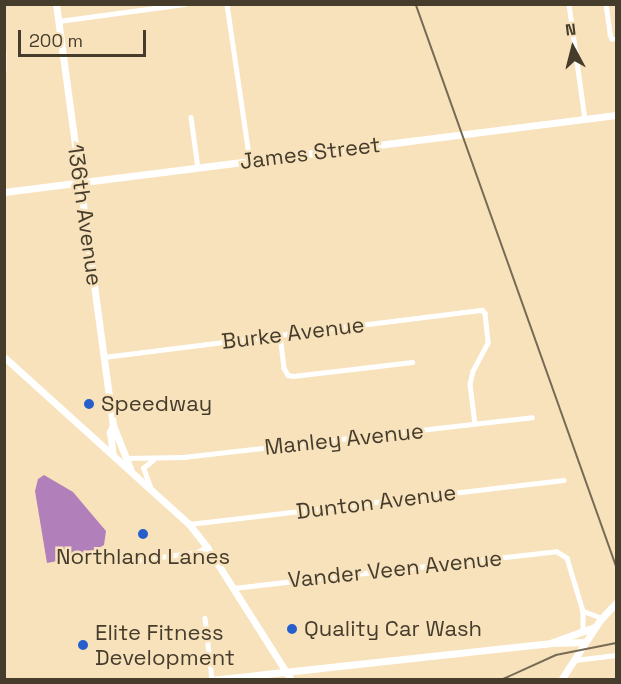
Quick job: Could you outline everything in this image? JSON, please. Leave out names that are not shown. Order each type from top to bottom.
[{"type":"street","name":"136th Avenue","points":[[56,4],[113,425],[131,471]]},
{"type":"street","points":[[58,21],[184,4]]},
{"type":"street","points":[[227,4],[250,161]]},
{"type":"street","points":[[569,4],[585,119]]},
{"type":"street","points":[[606,4],[610,34],[612,39],[616,39]]},
{"type":"street","points":[[4,52],[4,71]]},
{"type":"street","name":"James Street","points":[[4,192],[616,115]]},
{"type":"street","points":[[191,117],[198,168]]},
{"type":"street","name":"Burke Avenue","points":[[104,357],[482,310],[485,313],[488,343],[473,371],[470,384],[475,424]]},
{"type":"street","points":[[280,334],[284,368],[288,375],[412,362]]},
{"type":"street","points":[[4,357],[189,524],[207,547],[291,680]]},
{"type":"street","name":"Manley Avenue","points":[[127,458],[156,459],[532,417]]},
{"type":"street","name":"136th Avenue","points":[[113,425],[110,432],[113,455]]},
{"type":"street","points":[[150,488],[143,468],[147,463],[156,459]]},
{"type":"street","name":"Dunton Avenue","points":[[189,524],[563,480]]},
{"type":"street","points":[[132,561],[196,552],[207,547]]},
{"type":"street","name":"Vander Veen Avenue","points":[[233,588],[556,551],[567,558],[583,611]]},
{"type":"street","points":[[561,680],[593,629],[616,603]]},
{"type":"street","points":[[583,632],[583,611],[602,618]]},
{"type":"street","points":[[205,618],[212,680],[285,670],[550,643],[585,642]]},
{"type":"street","points":[[550,643],[593,629]]},
{"type":"street","points":[[573,660],[616,655]]},
{"type":"shaded area","points":[[44,475],[73,492],[106,531],[104,545],[87,555],[47,563],[35,491],[38,479]]},
{"type":"railway","points":[[416,4],[616,565]]},
{"type":"railway","points":[[501,680],[556,655],[616,643]]},
{"type":"place","name":"Speedway","points":[[89,404]]},
{"type":"place","name":"Northland Lanes","points":[[143,534]]},
{"type":"place","name":"Quality Car Wash","points":[[292,629]]},
{"type":"place","name":"Elite Fitness Development","points":[[83,645]]}]
